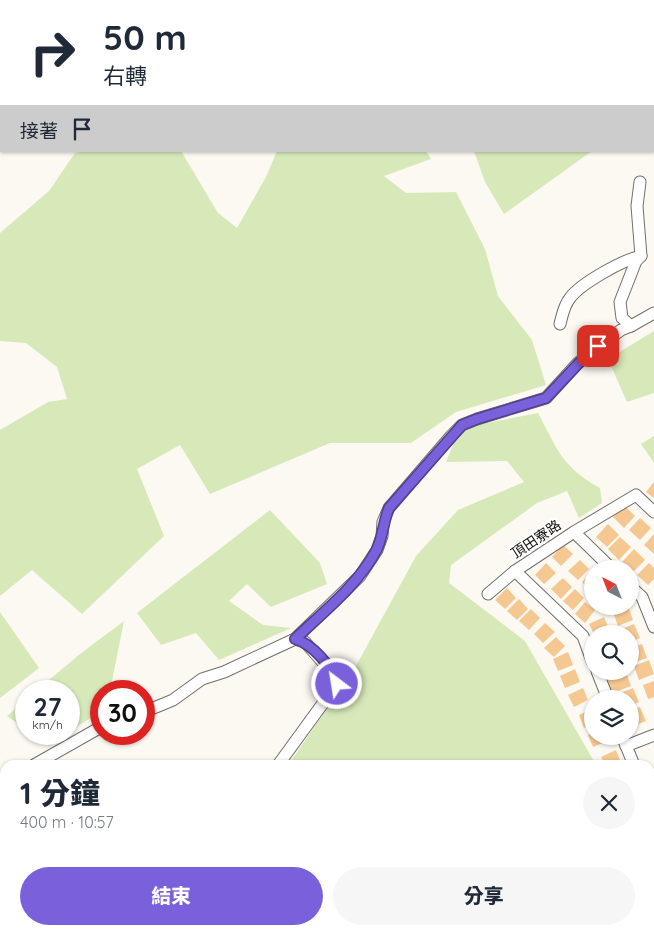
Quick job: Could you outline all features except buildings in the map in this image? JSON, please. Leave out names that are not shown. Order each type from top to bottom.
[{"type":"street","points":[[632,326],[622,318],[620,302],[636,261],[641,256],[637,206],[640,182]]},
{"type":"street","points":[[560,324],[568,299],[584,284],[630,258],[641,256]]},
{"type":"street","points":[[155,707],[173,700],[202,679],[224,672],[295,639],[360,576],[377,550],[382,536],[382,522],[389,508],[462,425],[546,398],[598,346],[622,330],[654,313]]},
{"type":"street","name":"頂田寮路","points":[[584,639],[515,571],[574,532],[636,495],[654,512]]},
{"type":"street","points":[[574,532],[603,560]]},
{"type":"street","points":[[488,594],[515,571]]},
{"type":"street","points":[[639,594],[642,597],[654,627]]},
{"type":"street","points":[[282,760],[337,684],[335,676],[305,642],[295,639]]},
{"type":"street","points":[[43,760],[90,733]]},
{"type":"street","points":[[639,738],[654,735]]},
{"type":"street","points":[[626,745],[632,760]]},
{"type":"green space","points":[[182,152],[218,213],[237,228],[266,177],[277,152],[427,152],[431,159],[384,176],[406,193],[456,192],[485,249],[498,296],[532,340],[546,385],[456,412],[411,443],[330,443],[210,494],[180,445],[137,469],[164,536],[82,614],[32,570],[0,596],[0,430],[48,402],[67,399],[57,367],[26,343],[0,341],[0,233],[49,191],[75,153]]},
{"type":"green space","points":[[474,152],[591,152],[504,214],[485,182]]},
{"type":"green space","points":[[654,331],[654,393],[627,402],[608,359]]},
{"type":"green space","points":[[538,413],[562,456],[577,472],[600,488],[602,503],[579,518],[567,491],[537,503],[451,565],[449,583],[525,641],[593,760],[292,760],[356,666],[416,556],[458,510],[524,482],[507,461],[446,462],[460,428]]},
{"type":"green space","points":[[654,436],[654,463],[641,444]]},
{"type":"green space","points":[[270,510],[320,563],[327,584],[271,607],[247,584],[229,601],[263,625],[291,628],[219,660],[196,633],[161,645],[137,613]]},
{"type":"green space","points":[[0,612],[39,668],[23,680],[15,680],[15,686],[0,698]]},
{"type":"green space","points":[[124,621],[112,680],[90,680],[90,718],[80,725],[80,680],[49,680]]},
{"type":"green space","points":[[15,709],[15,721],[7,716]]},
{"type":"route","points":[[337,684],[335,676],[305,642],[295,639],[360,576],[377,550],[382,536],[382,522],[389,508],[462,425],[546,398],[598,346]]}]
